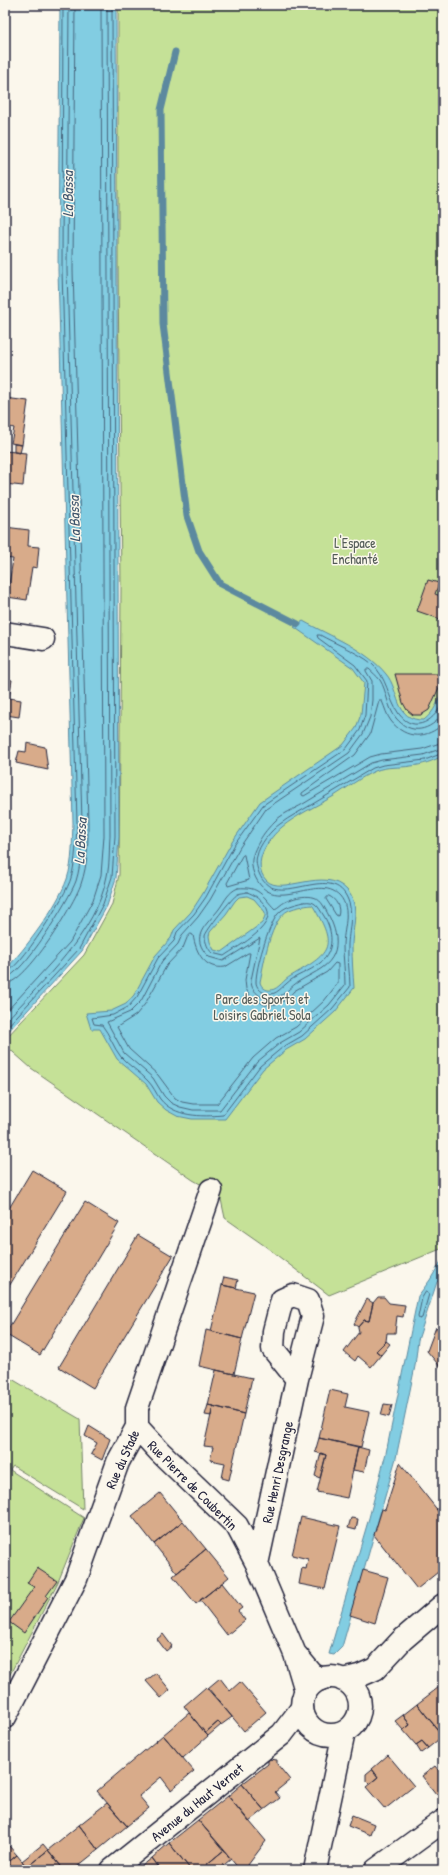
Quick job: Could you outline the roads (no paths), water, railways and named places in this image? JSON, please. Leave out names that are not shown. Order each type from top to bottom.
[{"type":"street","points":[[5,633],[43,639]]},
{"type":"street","name":"Rue du Stade","points":[[5,1717],[76,1579],[118,1462],[137,1427],[137,1408],[211,1190]]},
{"type":"street","name":"Rue Henri Desgrange","points":[[258,1564],[297,1379]]},
{"type":"street","name":"Rue Pierre de Coubertin","points":[[137,1427],[160,1452],[237,1526],[258,1564],[295,1654],[312,1674],[318,1711]]},
{"type":"street","points":[[344,1680],[359,1676],[375,1668],[402,1640],[443,1604]]},
{"type":"street","points":[[315,1870],[318,1711],[329,1677],[344,1680],[350,1684],[359,1697],[377,1681],[393,1662],[402,1640]]},
{"type":"street","name":"Avenue du Haut Vernet","points":[[112,1870],[282,1734],[318,1711],[351,1727],[359,1713],[359,1697]]},
{"type":"street","points":[[299,1870],[327,1754],[318,1711]]},
{"type":"street","points":[[376,1870],[443,1821]]},
{"type":"water","name":"La Bassa","points":[[60,5],[116,5],[119,837],[116,878],[107,906],[82,951],[5,1035],[5,970],[31,939],[56,902],[67,879],[72,851],[73,823],[58,270]]},
{"type":"water","points":[[303,621],[348,644],[369,658],[386,674],[394,688],[402,710],[414,719],[424,720],[428,717],[436,706],[443,688],[443,756],[420,765],[384,768],[370,773],[334,796],[293,819],[271,838],[263,852],[260,866],[266,880],[273,884],[282,885],[315,880],[327,880],[338,883],[347,890],[351,896],[355,910],[352,939],[354,988],[335,1012],[305,1039],[286,1050],[263,1069],[225,1119],[192,1119],[177,1116],[166,1110],[157,1102],[146,1084],[117,1059],[100,1029],[91,1029],[86,1013],[111,1011],[126,1004],[134,995],[155,956],[171,938],[174,930],[191,912],[232,842],[260,802],[343,745],[356,728],[361,714],[364,683],[353,668],[294,627]],"holes":[[[247,896],[254,899],[265,912],[262,923],[222,952],[214,950],[210,942],[210,932],[239,897]],[[311,905],[313,906],[326,931],[326,948],[322,955],[288,977],[277,988],[271,990],[264,988],[261,986],[260,982],[269,942],[277,922],[282,915],[289,910]]]},
{"type":"water","points":[[443,1258],[443,1276],[437,1282],[418,1340],[415,1366],[396,1458],[342,1647],[334,1655],[329,1654],[369,1518],[386,1453],[418,1296],[430,1280]]},
{"type":"waterway","points":[[175,52],[161,110],[163,324],[187,516],[199,551],[220,584],[298,624]]},
{"type":"park label","name":"L'Espace Enchanté","points":[[355,550]]},
{"type":"park label","name":"Parc des Sports et Loisirs Gabriel Sola","points":[[262,1006]]}]
